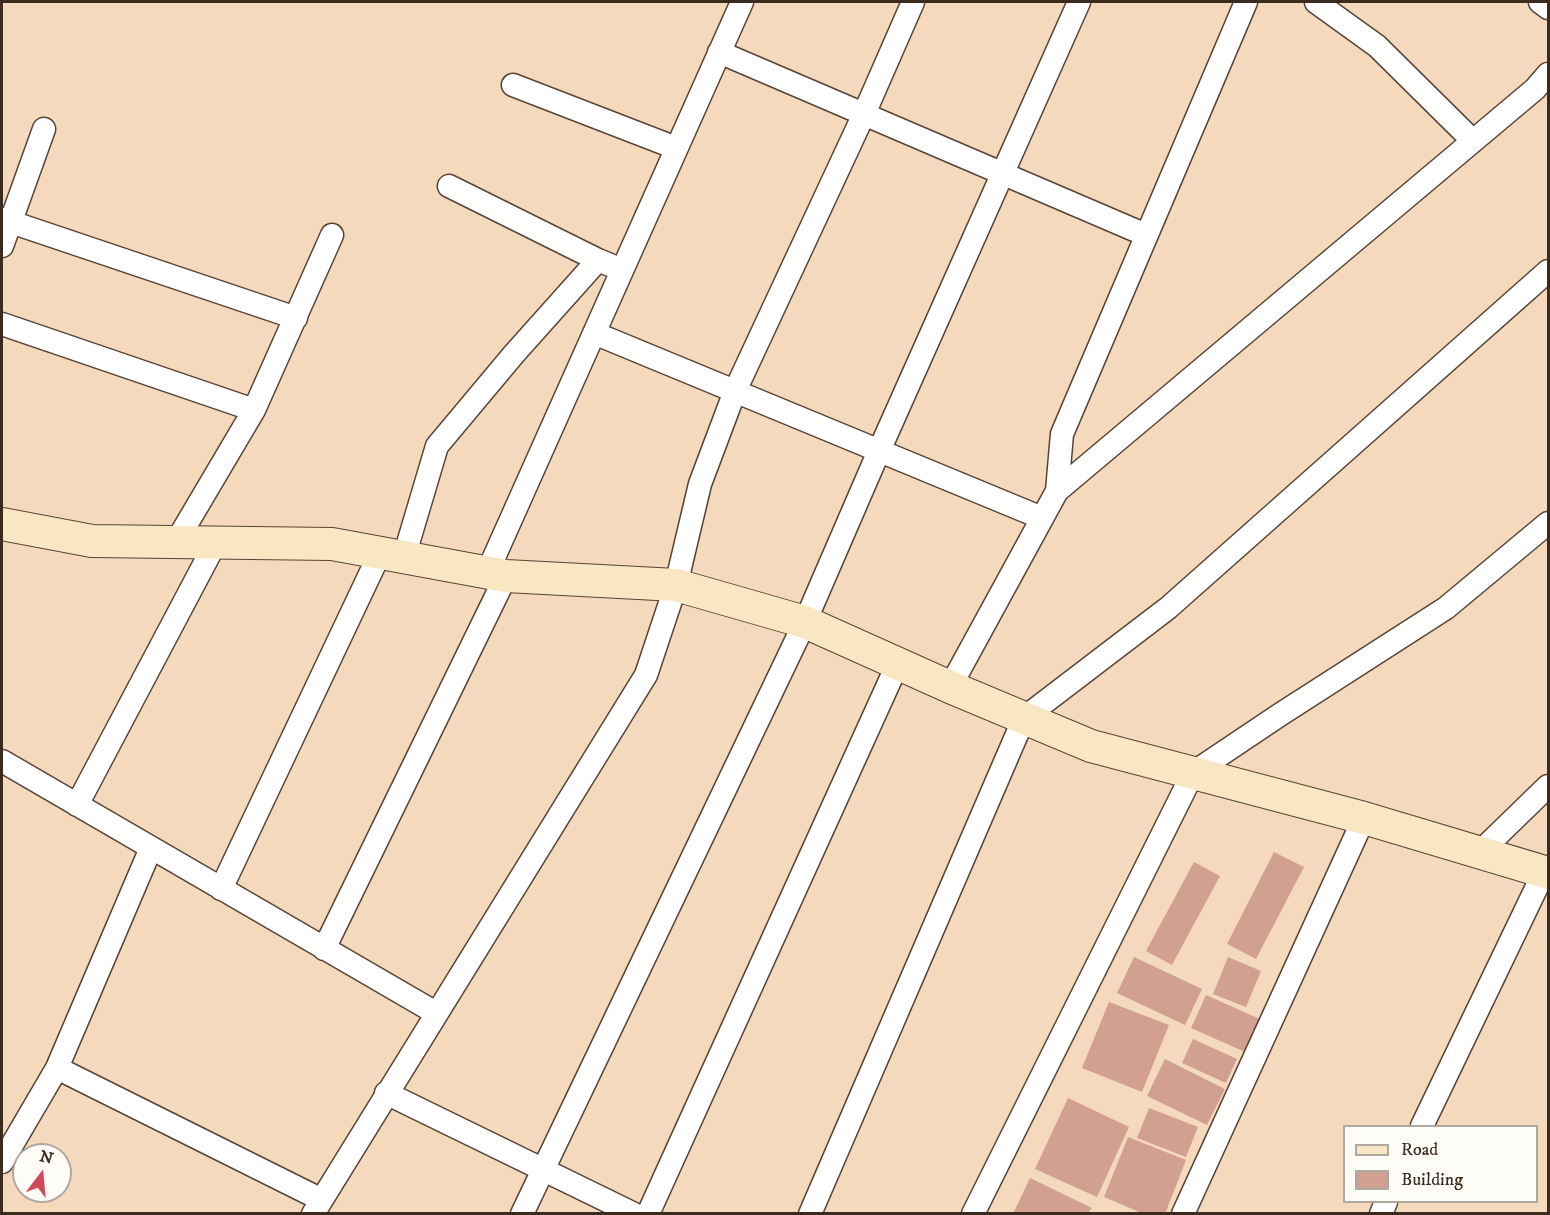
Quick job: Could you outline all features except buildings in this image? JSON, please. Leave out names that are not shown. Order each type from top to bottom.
[{"type":"street","points":[[324,949],[496,574],[594,333],[742,2]]},
{"type":"street","points":[[57,1068],[316,1207],[646,675],[676,585],[700,484],[735,391],[864,114],[913,2]]},
{"type":"street","points":[[522,1214],[805,622],[1078,2]]},
{"type":"street","points":[[1057,491],[1062,434],[1246,2]]},
{"type":"street","points":[[1316,2],[1377,46],[1473,141]]},
{"type":"street","points":[[1540,2],[1548,8]]},
{"type":"street","points":[[719,52],[1146,235]]},
{"type":"street","points":[[950,687],[1057,491],[1535,89],[1548,74]]},
{"type":"street","points":[[513,85],[676,148]]},
{"type":"street","points":[[2,246],[6,220],[44,129]]},
{"type":"street","points":[[449,186],[622,270]]},
{"type":"street","points":[[6,220],[296,318]]},
{"type":"street","points":[[176,542],[254,410],[332,235]]},
{"type":"street","points":[[221,889],[392,555],[437,446],[514,354],[598,260]]},
{"type":"street","points":[[810,1214],[1023,718],[1168,608],[1548,271]]},
{"type":"street","points":[[2,324],[254,410]]},
{"type":"street","points":[[594,333],[1042,518]]},
{"type":"street","points":[[973,1214],[1193,773],[1446,608],[1548,523]]},
{"type":"street","points":[[2,524],[92,541],[332,544],[496,574],[676,585],[805,622],[950,687],[1091,746],[1364,818],[1546,872],[1422,1125]]},
{"type":"street","points":[[77,805],[216,542]]},
{"type":"street","points":[[648,1214],[898,663]]},
{"type":"street","points":[[2,761],[436,1013]]},
{"type":"street","points":[[1479,853],[1548,786]]},
{"type":"street","points":[[1183,1214],[1364,818]]},
{"type":"street","points":[[2,1162],[57,1068],[151,848]]},
{"type":"street","points":[[386,1093],[634,1214]]}]
